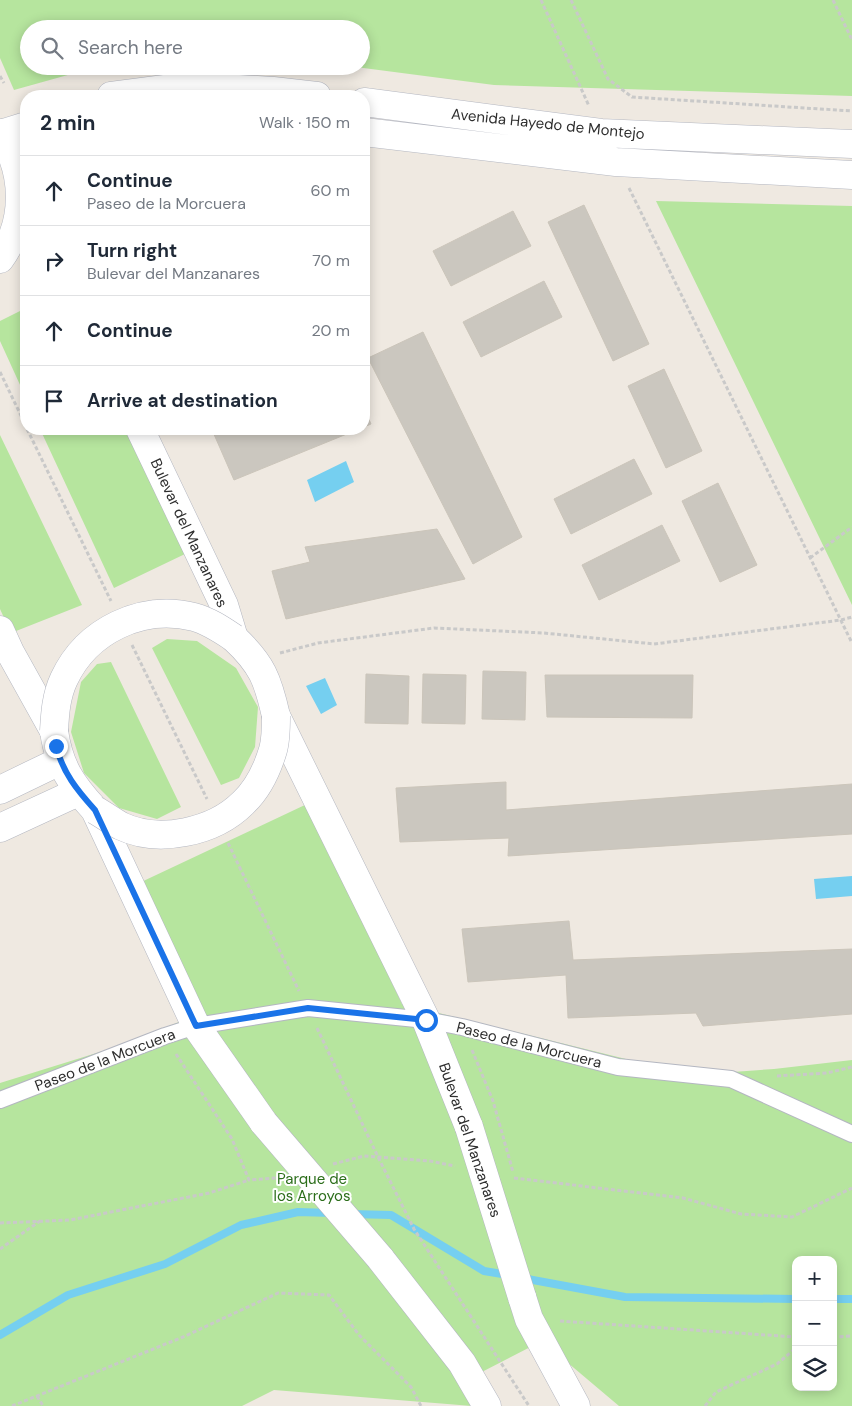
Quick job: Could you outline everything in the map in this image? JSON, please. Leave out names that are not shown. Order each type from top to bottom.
[{"type":"main road","points":[[157,90],[188,86],[256,90]]},
{"type":"main road","name":"Avenida Hayedo de Montejo","points":[[370,103],[601,133],[852,144]]},
{"type":"main road","points":[[551,154],[558,146],[559,137],[554,127]]},
{"type":"main road","points":[[20,128],[0,134],[20,173]]},
{"type":"main road","points":[[370,133],[616,162],[852,175]]},
{"type":"main road","points":[[0,259],[15,231],[20,209]]},
{"type":"main road","name":"Bulevar del Manzanares","points":[[143,435],[224,605],[234,638]]},
{"type":"main road","points":[[86,801],[122,827],[154,835],[186,833],[217,822],[243,804],[263,778],[274,748],[276,716],[270,686],[255,659],[234,638],[212,624],[194,617],[168,613],[142,616],[117,624],[95,638],[76,657],[63,680],[56,705],[54,731],[60,761],[68,778],[86,801],[196,1026],[264,1123],[380,1258],[462,1363],[487,1406]]},
{"type":"main road","points":[[0,630],[10,652],[54,731]]},
{"type":"main road","name":"Bulevar del Manzanares","points":[[276,716],[426,1020],[469,1127],[525,1308],[576,1406]]},
{"type":"main road","points":[[0,790],[60,761]]},
{"type":"main road","points":[[0,828],[86,801]]},
{"type":"street","name":"Paseo de la Morcuera","points":[[0,1100],[165,1036],[196,1026],[308,1008],[426,1020],[462,1027],[618,1067],[731,1079],[852,1134]]},
{"type":"path","points":[[540,0],[601,133]]},
{"type":"path","points":[[571,0],[608,79],[632,97],[852,111]]},
{"type":"path","points":[[833,0],[852,40]]},
{"type":"path","points":[[0,76],[4,83]]},
{"type":"path","points":[[616,162],[852,643]]},
{"type":"path","points":[[0,372],[20,413]]},
{"type":"path","points":[[30,435],[114,607]]},
{"type":"path","points":[[810,558],[852,527]]},
{"type":"path","points":[[255,659],[318,643],[434,628],[544,633],[654,644],[852,617]]},
{"type":"path","points":[[131,643],[208,803]]},
{"type":"path","points":[[226,839],[414,1229],[529,1406]]},
{"type":"path","points":[[462,1027],[493,1101],[514,1178]]},
{"type":"path","points":[[165,1036],[232,1139],[249,1180]]},
{"type":"path","points":[[770,1077],[827,1073],[852,1067]]},
{"type":"path","points":[[328,1165],[364,1156],[430,1161],[458,1166]]},
{"type":"path","points":[[505,1176],[683,1198],[741,1214],[792,1217],[852,1188]]},
{"type":"path","points":[[0,1223],[70,1220],[209,1193],[249,1180],[284,1177]]},
{"type":"path","points":[[0,1250],[41,1221]]},
{"type":"path","points":[[12,1406],[183,1337],[278,1294],[329,1295],[359,1335],[411,1387],[421,1406]]},
{"type":"path","points":[[525,1308],[792,1337]]},
{"type":"path","points":[[837,1337],[852,1336]]},
{"type":"path","points":[[705,1406],[716,1392],[777,1364],[792,1351]]},
{"type":"path","points":[[37,1396],[43,1406]]},
{"type":"green space","points":[[0,0],[852,0],[852,96],[494,85],[370,69],[370,20],[20,20],[20,75],[68,75],[14,90],[0,58]]},
{"type":"green space","points":[[656,201],[852,206],[852,605]]},
{"type":"green space","points":[[20,311],[20,385],[0,341],[0,321]]},
{"type":"green space","points":[[0,435],[82,605],[11,633],[0,609]]},
{"type":"green space","points":[[43,435],[128,435],[185,554],[114,588]]},
{"type":"green space","points":[[167,639],[197,641],[236,668],[258,707],[255,747],[239,778],[221,785],[152,648]]},
{"type":"green space","points":[[111,662],[181,807],[157,819],[119,808],[84,773],[71,732],[81,682],[97,664]]},
{"type":"green space","name":"Parque de los Arroyos","points":[[307,804],[402,1004],[691,1075],[774,1069],[852,1060],[852,1406],[619,1406],[542,1341],[476,1375],[472,1406],[274,1390],[242,1406],[0,1406],[0,1083],[119,1046],[199,1014],[137,884]]},
{"type":"water","points":[[346,461],[354,482],[315,502],[307,480]]},
{"type":"water","points":[[325,678],[337,705],[321,714],[306,686]]},
{"type":"water","points":[[852,876],[852,896],[816,899],[814,879]]},
{"type":"building","points":[[584,205],[649,344],[613,361],[548,222]]},
{"type":"building","points":[[513,211],[531,246],[451,286],[433,251]]},
{"type":"building","points":[[544,281],[562,317],[481,357],[463,322]]},
{"type":"building","points":[[423,332],[522,537],[473,564],[370,362],[370,357]]},
{"type":"building","points":[[664,369],[702,451],[666,468],[628,386]]},
{"type":"building","points":[[214,435],[344,435],[234,480]]},
{"type":"building","points":[[634,459],[652,494],[571,534],[554,499]]},
{"type":"building","points":[[718,483],[757,565],[720,582],[682,501]]},
{"type":"building","points":[[662,525],[680,561],[599,600],[582,565]]},
{"type":"building","points":[[437,529],[465,579],[286,619],[272,571],[310,562],[305,547]]},
{"type":"building","points":[[483,671],[526,672],[525,720],[482,719]]},
{"type":"building","points":[[366,674],[409,676],[408,724],[365,723]]},
{"type":"building","points":[[423,674],[466,675],[465,724],[422,723]]},
{"type":"building","points":[[545,675],[693,675],[692,718],[547,717]]},
{"type":"building","points":[[506,782],[506,810],[852,784],[852,834],[508,856],[509,838],[400,842],[396,788]]},
{"type":"building","points":[[569,921],[573,960],[852,949],[852,1014],[703,1026],[696,1013],[568,1018],[566,975],[468,982],[462,929]]},
{"type":"waterway","points":[[0,1335],[68,1295],[165,1264],[241,1225],[298,1212],[332,1213]]},
{"type":"waterway","points":[[351,1214],[391,1215],[484,1271],[508,1275]]},
{"type":"waterway","points":[[522,1278],[625,1297],[792,1299]]},
{"type":"waterway","points":[[837,1299],[852,1299]]},
{"type":"route","points":[[56,746],[60,761],[68,778],[95,810],[196,1026],[308,1008],[426,1020]]}]
